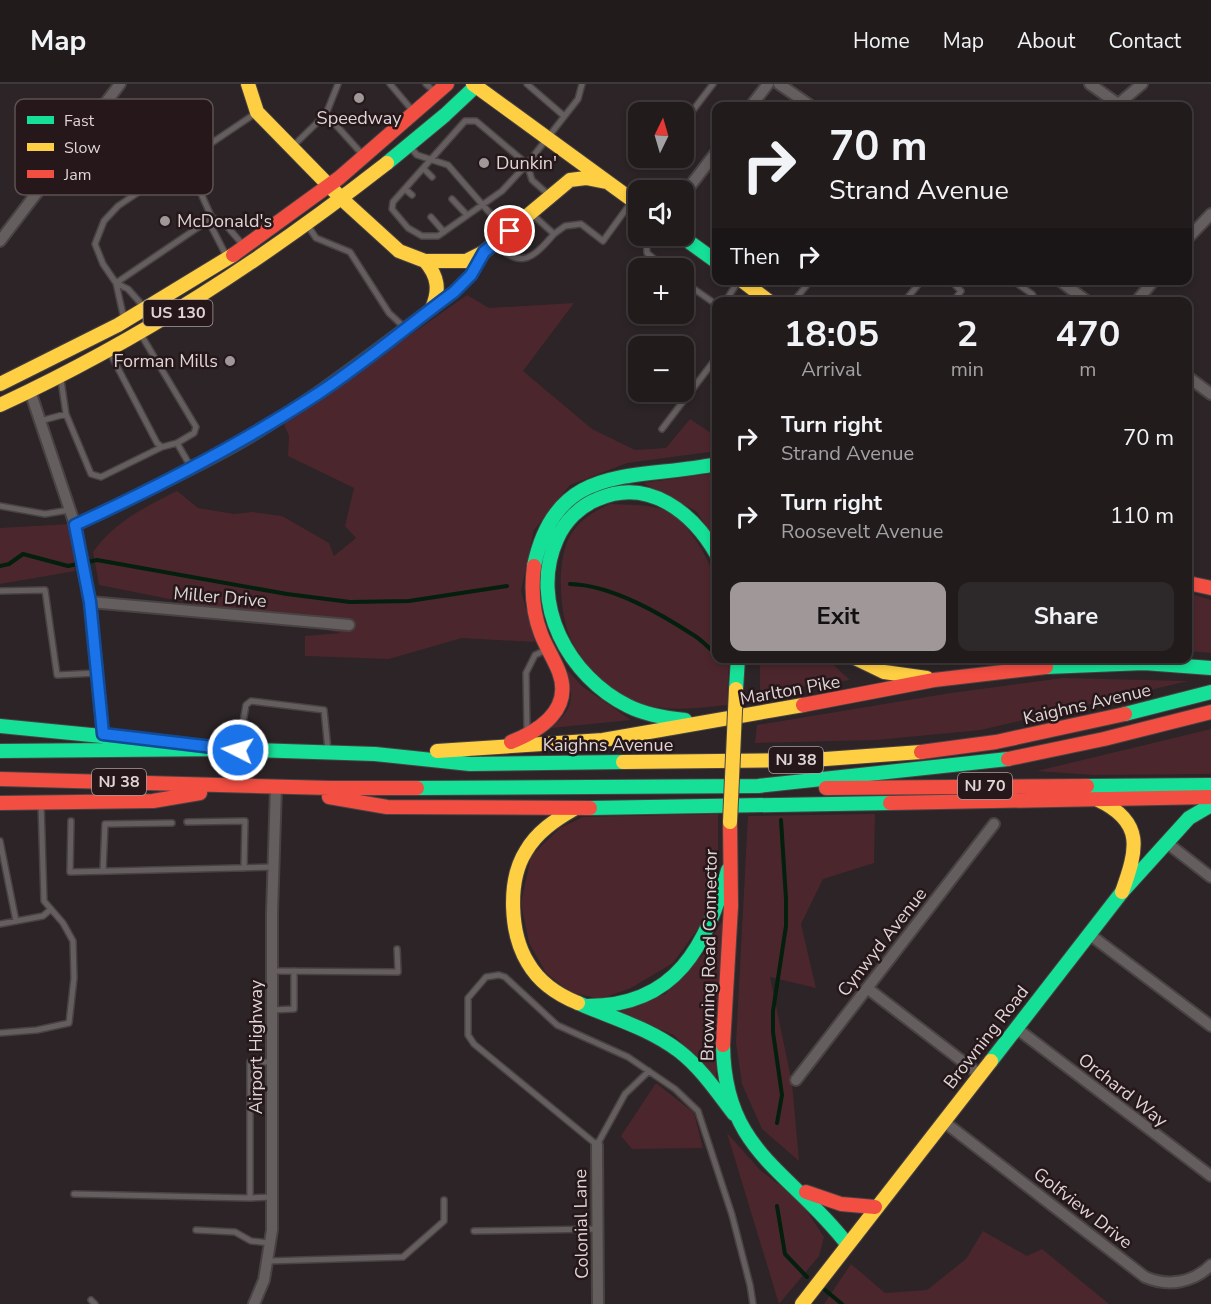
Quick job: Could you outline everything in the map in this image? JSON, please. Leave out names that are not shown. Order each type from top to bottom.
[{"type":"main road","points":[[248,84],[258,112],[343,200],[399,251],[425,261],[443,263],[466,261],[490,248],[570,180],[598,179],[606,182]]},
{"type":"main road","points":[[476,85],[628,197]]},
{"type":"main road","name":"US 130","points":[[0,405],[109,352],[219,288],[343,200],[476,85]]},
{"type":"main road","name":"US 130","points":[[0,384],[146,309],[245,247],[330,185],[414,112],[436,87]]},
{"type":"main road","points":[[569,153],[572,169],[570,180]]},
{"type":"main road","points":[[694,245],[712,258]]},
{"type":"main road","points":[[425,261],[434,270],[438,281],[439,292],[432,308]]},
{"type":"main road","points":[[747,285],[763,297]]},
{"type":"main road","points":[[490,749],[527,736],[550,721],[562,699],[561,675],[539,631],[534,608],[534,567],[543,531],[561,505],[577,491],[598,481],[712,465]]},
{"type":"main road","points":[[712,548],[690,518],[670,504],[648,494],[615,493],[596,499],[569,519],[554,547],[548,584],[553,621],[562,644],[583,674],[602,691],[625,706],[661,719],[720,721]]},
{"type":"main road","points":[[1192,584],[1211,588]]},
{"type":"main road","name":"Browning Road Connector","points":[[738,663],[728,870],[731,915],[724,1049],[728,1090],[734,1114],[759,1152],[830,1220],[848,1244]]},
{"type":"main road","points":[[867,663],[897,675],[950,680]]},
{"type":"main road","name":"Marlton Pike","points":[[375,754],[574,743],[658,732],[950,680],[1039,668],[1123,663],[1211,668]]},
{"type":"main road","name":"Kaighns Avenue","points":[[0,751],[223,749],[375,754],[470,764],[771,761],[893,755],[974,746],[1037,735],[1211,692]]},
{"type":"main road","name":"Kaighns Avenue","points":[[0,778],[408,789],[758,786],[994,762],[1104,739],[1211,712]]},
{"type":"main road","points":[[0,726],[103,734],[223,749]]},
{"type":"main road","name":"NJ 70","points":[[758,786],[857,789],[1211,785]]},
{"type":"main road","points":[[0,803],[153,801],[237,786]]},
{"type":"main road","points":[[276,787],[387,807],[575,808],[1211,797]]},
{"type":"main road","points":[[1090,798],[1118,810],[1133,831],[1136,847],[1122,892]]},
{"type":"main road","name":"Browning Road","points":[[802,1304],[1122,892],[1189,818],[1211,805]]},
{"type":"main road","points":[[575,808],[550,823],[531,841],[517,871],[514,904],[519,938],[533,971],[551,990],[577,1005],[643,1030],[672,1047],[696,1067],[734,1114]]},
{"type":"main road","points":[[577,1005],[604,1006],[626,1002],[649,992],[671,978],[702,941],[728,870]]},
{"type":"main road","points":[[795,1186],[831,1202],[875,1208]]},
{"type":"street","points":[[109,99],[120,84]]},
{"type":"street","points":[[754,102],[768,84]]},
{"type":"street","points":[[778,84],[805,102]]},
{"type":"street","points":[[1090,84],[1113,102]]},
{"type":"street","points":[[1121,102],[1142,84]]},
{"type":"street","points":[[694,181],[712,158]]},
{"type":"street","points":[[0,241],[35,195]]},
{"type":"street","points":[[1192,234],[1211,214]]},
{"type":"street","points":[[75,525],[192,469],[321,391],[432,308],[471,275],[490,248]]},
{"type":"street","points":[[1066,285],[1081,297]]},
{"type":"street","points":[[1140,297],[1150,285]]},
{"type":"street","points":[[1192,380],[1211,394]]},
{"type":"street","points":[[30,391],[75,525],[90,602],[103,734]]},
{"type":"street","name":"Miller Drive","points":[[90,602],[349,625]]},
{"type":"street","name":"Airport Highway","points":[[254,1304],[268,1261],[272,1197],[273,867],[276,787]]},
{"type":"street","name":"Cynwyd Avenue","points":[[796,1080],[994,824]]},
{"type":"street","points":[[1167,843],[1211,876]]},
{"type":"street","points":[[1089,934],[1211,1026]]},
{"type":"street","points":[[867,988],[980,1074]]},
{"type":"street","name":"Orchard Way","points":[[1016,1028],[1211,1176]]},
{"type":"street","name":"Golfview Drive","points":[[943,1120],[1145,1277],[1160,1282],[1179,1282],[1195,1277],[1211,1265]]},
{"type":"street","name":"Colonial Lane","points":[[597,1145],[598,1304]]},
{"type":"lane","points":[[292,147],[326,114],[338,84]]},
{"type":"lane","points":[[390,84],[414,112]]},
{"type":"lane","points":[[527,84],[564,116]]},
{"type":"lane","points":[[550,196],[532,180],[527,164],[477,122],[465,122],[393,201],[392,209],[408,228],[422,236],[438,236],[501,191],[527,164],[578,99],[582,84]]},
{"type":"lane","points":[[694,109],[713,84]]},
{"type":"lane","points":[[213,142],[258,112]]},
{"type":"lane","points":[[326,114],[363,155]]},
{"type":"lane","points":[[408,145],[417,155],[448,165],[482,204],[510,231]]},
{"type":"lane","points":[[424,169],[432,177]]},
{"type":"lane","points":[[405,189],[412,195]]},
{"type":"lane","points":[[124,321],[116,283],[103,264],[95,244],[104,221],[118,206],[134,195]]},
{"type":"lane","points":[[202,195],[212,218],[212,228],[228,258]]},
{"type":"lane","points":[[452,199],[466,215]]},
{"type":"lane","points":[[490,248],[523,260],[537,254],[554,234],[565,226],[581,224],[603,241],[628,212]]},
{"type":"lane","points":[[531,213],[554,234]]},
{"type":"lane","points":[[212,218],[224,223],[245,247]]},
{"type":"lane","points":[[116,283],[212,218]]},
{"type":"lane","points":[[431,218],[444,232]]},
{"type":"lane","points":[[308,226],[316,238],[350,252],[389,313],[405,328]]},
{"type":"lane","points":[[116,283],[128,289],[146,309]]},
{"type":"lane","points":[[797,297],[807,285]]},
{"type":"lane","points":[[908,297],[918,285]]},
{"type":"lane","points":[[955,285],[961,291],[957,297]]},
{"type":"lane","points":[[1019,285],[1034,297]]},
{"type":"lane","points":[[694,289],[712,302]]},
{"type":"lane","points":[[60,377],[66,414],[93,476],[101,477],[162,447],[177,443],[194,433],[196,427],[140,334]]},
{"type":"lane","points":[[109,352],[162,447]]},
{"type":"lane","points":[[662,429],[712,364]]},
{"type":"lane","points":[[40,421],[66,414]]},
{"type":"lane","points":[[177,443],[192,469]]},
{"type":"lane","points":[[0,506],[45,514],[70,509]]},
{"type":"lane","points":[[0,591],[45,590],[57,675],[98,673]]},
{"type":"lane","points":[[527,736],[526,673],[535,655],[548,649]]},
{"type":"lane","points":[[238,750],[246,705],[251,701],[324,710],[329,753]]},
{"type":"lane","points":[[0,1033],[38,1030],[69,1023],[74,978],[73,941],[45,901],[41,802]]},
{"type":"lane","points":[[71,821],[70,872],[273,867]]},
{"type":"lane","points":[[187,822],[245,821],[244,868]]},
{"type":"lane","points":[[103,870],[105,824],[172,822]]},
{"type":"lane","points":[[0,841],[16,921]]},
{"type":"lane","points":[[0,924],[43,916],[51,909]]},
{"type":"lane","points":[[272,971],[398,972],[397,949]]},
{"type":"lane","points":[[272,1010],[294,1009],[294,971]]},
{"type":"lane","points":[[649,1071],[625,1095],[597,1145],[474,1044],[468,1035],[468,998],[486,977],[499,975],[557,1025],[628,1057],[649,1071],[675,1089],[698,1111],[732,1215],[753,1304]]},
{"type":"lane","points":[[250,1198],[250,1062],[272,1062]]},
{"type":"lane","points":[[74,1194],[272,1197]]},
{"type":"lane","points":[[268,1261],[403,1257],[444,1221],[444,1200]]},
{"type":"lane","points":[[474,1231],[598,1229]]},
{"type":"lane","points":[[196,1230],[235,1232],[251,1241],[270,1244]]},
{"type":"shaded area","points":[[467,295],[489,308],[574,303],[523,371],[592,429],[635,450],[666,448],[690,419],[712,434],[712,452],[627,463],[570,485],[534,530],[521,591],[535,642],[462,638],[389,659],[305,656],[305,636],[341,633],[99,585],[93,552],[101,541],[131,516],[177,491],[198,508],[234,514],[253,512],[282,516],[329,543],[334,556],[356,538],[345,526],[354,488],[288,456],[289,436],[284,424]]},
{"type":"shaded area","points":[[712,474],[712,535],[696,511],[643,483]]},
{"type":"shaded area","points":[[610,504],[655,507],[680,521],[695,539],[712,570],[712,663],[729,663],[727,705],[672,708],[646,705],[613,689],[585,661],[574,645],[566,626],[563,614],[561,570],[566,544],[571,534],[593,512]]},
{"type":"shaded area","points":[[71,524],[75,571],[0,584],[0,528]]},
{"type":"shaded area","points":[[1192,594],[1211,600],[1211,653],[1192,651]]},
{"type":"shaded area","points":[[760,663],[831,663],[850,680],[760,692]]},
{"type":"shaded area","points":[[567,670],[583,687],[631,720],[551,728],[564,715],[570,702],[571,688]]},
{"type":"shaded area","points":[[1063,678],[1188,681],[981,730],[876,740],[755,743],[757,725],[951,693]]},
{"type":"shaded area","points":[[1211,729],[1211,774],[1094,775],[1037,771]]},
{"type":"shaded area","points":[[718,814],[718,859],[702,923],[673,963],[631,988],[600,999],[570,992],[546,973],[529,943],[521,903],[531,856],[560,828],[583,817]]},
{"type":"shaded area","points":[[875,814],[874,863],[823,879],[801,924],[816,988],[770,977],[792,1083],[799,1161],[762,1129],[742,1084],[736,1043],[748,816]]},
{"type":"shaded area","points":[[724,917],[716,1078],[674,1035],[617,1012],[665,994],[703,955]]},
{"type":"shaded area","points":[[656,1083],[694,1113],[703,1148],[632,1149],[621,1136]]},
{"type":"shaded area","points":[[727,1133],[760,1170],[800,1201],[824,1237],[819,1256],[779,1304]]},
{"type":"shaded area","points":[[983,1231],[1027,1256],[1042,1249],[1109,1304],[824,1304],[851,1264],[885,1293],[927,1290],[966,1259]]},
{"type":"waterway","points":[[0,566],[9,564],[23,554],[68,566],[97,560],[287,594],[350,602],[409,601],[507,586]]},
{"type":"waterway","points":[[570,584],[602,589],[636,602],[695,636],[712,650]]},
{"type":"waterway","points":[[777,1123],[782,1095],[773,1032],[773,1011],[786,926],[781,820]]},
{"type":"waterway","points":[[777,1206],[785,1254],[807,1277]]},
{"type":"waterway","points":[[825,1290],[842,1304]]},
{"type":"traffic: fast","points":[[387,163],[478,84]]},
{"type":"traffic: fast","points":[[694,245],[712,258]]},
{"type":"traffic: fast","points":[[534,566],[545,532],[560,508],[580,492],[603,482],[629,476],[712,465]]},
{"type":"traffic: fast","points":[[685,720],[656,716],[628,706],[607,693],[588,677],[572,657],[560,636],[551,612],[548,588],[549,563],[560,532],[574,515],[591,502],[617,493],[652,496],[668,503],[695,525],[712,548]]},
{"type":"traffic: fast","points":[[736,689],[738,663]]},
{"type":"traffic: fast","points":[[1046,667],[1144,663],[1211,668]]},
{"type":"traffic: fast","points":[[1125,714],[1211,692]]},
{"type":"traffic: fast","points":[[0,726],[162,742]]},
{"type":"traffic: fast","points":[[0,751],[223,749],[375,754],[470,764],[623,762]]},
{"type":"traffic: fast","points":[[417,788],[758,786],[1008,759]]},
{"type":"traffic: fast","points":[[1087,786],[1211,785]]},
{"type":"traffic: fast","points":[[590,808],[890,803]]},
{"type":"traffic: fast","points":[[991,1061],[1122,892],[1189,818],[1211,805]]},
{"type":"traffic: fast","points":[[588,1006],[619,1003],[644,995],[666,983],[698,946],[728,870]]},
{"type":"traffic: fast","points":[[578,1003],[643,1030],[679,1051],[702,1073],[734,1114]]},
{"type":"traffic: fast","points":[[723,1045],[726,1081],[735,1111],[748,1135],[764,1157],[847,1244]]},
{"type":"traffic: slow","points":[[248,84],[257,112],[343,200],[399,251],[425,261],[466,261],[484,252],[570,180],[586,178],[606,182]]},
{"type":"traffic: slow","points":[[473,84],[628,197]]},
{"type":"traffic: slow","points":[[0,405],[103,353],[201,295],[295,232],[387,163]]},
{"type":"traffic: slow","points":[[0,384],[118,325],[233,255]]},
{"type":"traffic: slow","points":[[425,261],[433,272],[437,289],[432,308]]},
{"type":"traffic: slow","points":[[748,285],[763,297]]},
{"type":"traffic: slow","points":[[865,663],[884,672],[927,678]]},
{"type":"traffic: slow","points":[[730,822],[736,689]]},
{"type":"traffic: slow","points":[[437,751],[603,740],[803,705]]},
{"type":"traffic: slow","points":[[623,762],[812,760],[921,752]]},
{"type":"traffic: slow","points":[[1098,800],[1124,818],[1133,838],[1131,863],[1122,892]]},
{"type":"traffic: slow","points":[[574,809],[547,827],[526,851],[516,877],[513,907],[517,937],[532,970],[550,987],[578,1003]]},
{"type":"traffic: slow","points":[[802,1304],[991,1061]]},
{"type":"traffic: jam","points":[[233,255],[339,178],[447,84]]},
{"type":"traffic: jam","points":[[511,742],[543,724],[552,716],[562,697],[559,672],[543,639],[534,609],[534,566]]},
{"type":"traffic: jam","points":[[1192,584],[1211,588]]},
{"type":"traffic: jam","points":[[803,705],[934,680],[1046,667]]},
{"type":"traffic: jam","points":[[1008,759],[1104,739],[1211,712]]},
{"type":"traffic: jam","points":[[921,752],[996,742],[1125,714]]},
{"type":"traffic: jam","points":[[0,779],[331,788],[417,788]]},
{"type":"traffic: jam","points":[[826,788],[1087,786]]},
{"type":"traffic: jam","points":[[0,803],[153,801],[200,793]]},
{"type":"traffic: jam","points":[[329,797],[387,807],[590,808]]},
{"type":"traffic: jam","points":[[890,803],[1211,797]]},
{"type":"traffic: jam","points":[[723,1045],[731,906],[730,822]]},
{"type":"traffic: jam","points":[[806,1192],[841,1204],[875,1207]]},
{"type":"place","name":"Speedway","points":[[359,98]]},
{"type":"place","name":"Dunkin'","points":[[484,163]]},
{"type":"place","name":"McDonald's","points":[[165,221]]},
{"type":"place","name":"Forman Mills","points":[[230,361]]},
{"type":"route","points":[[238,750],[103,734],[90,602],[75,525],[177,477],[239,443],[321,391],[454,292],[471,275],[484,252],[510,231]]}]
